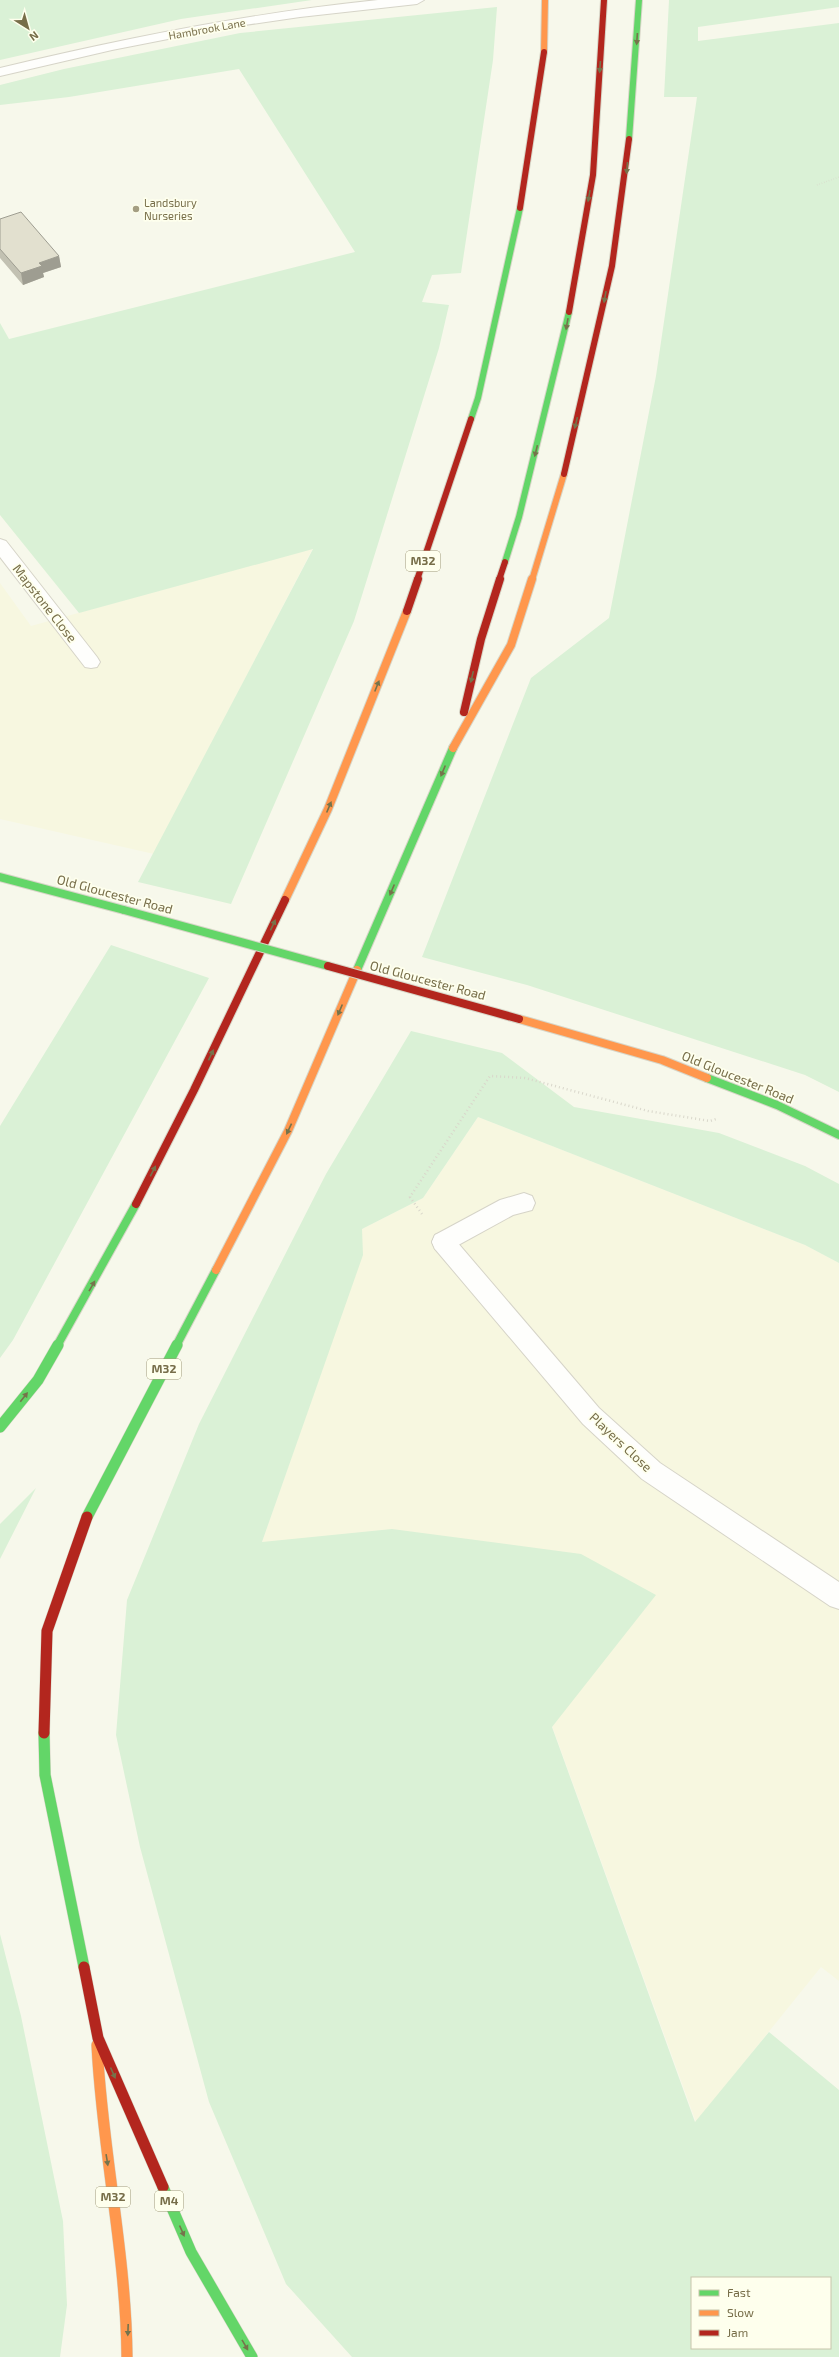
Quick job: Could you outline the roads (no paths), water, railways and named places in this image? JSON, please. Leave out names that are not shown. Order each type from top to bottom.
[{"type":"main road","name":"M32","points":[[0,1427],[38,1380],[108,1257],[194,1090],[328,809],[404,616],[478,398],[518,221],[545,48],[545,0]]},
{"type":"main road","name":"M32","points":[[458,735],[481,639],[519,517],[566,330],[593,175],[604,0]]},
{"type":"main road","name":"M32","points":[[127,2357],[128,2326],[125,2272],[100,2120],[97,2072],[98,2038],[45,1775],[43,1711],[47,1631],[83,1525],[288,1131],[458,735],[510,645],[553,516],[599,334],[626,174],[639,0]]},
{"type":"main road","name":"Old Gloucester Road","points":[[0,877],[519,1019],[662,1060],[777,1105],[839,1135]]},
{"type":"main road","name":"M4","points":[[98,2038],[191,2252],[252,2357]]},
{"type":"street","name":"Hambrook Lane","points":[[0,72],[75,54],[212,27],[299,13],[417,0]]},
{"type":"street","name":"Mapstone Close","points":[[0,545],[91,662]]},
{"type":"street","name":"Players Close","points":[[524,1203],[508,1207],[443,1242],[591,1416],[651,1471],[839,1597]]},
{"type":"place","name":"Landsbury Nurseries","points":[[136,209]]}]
